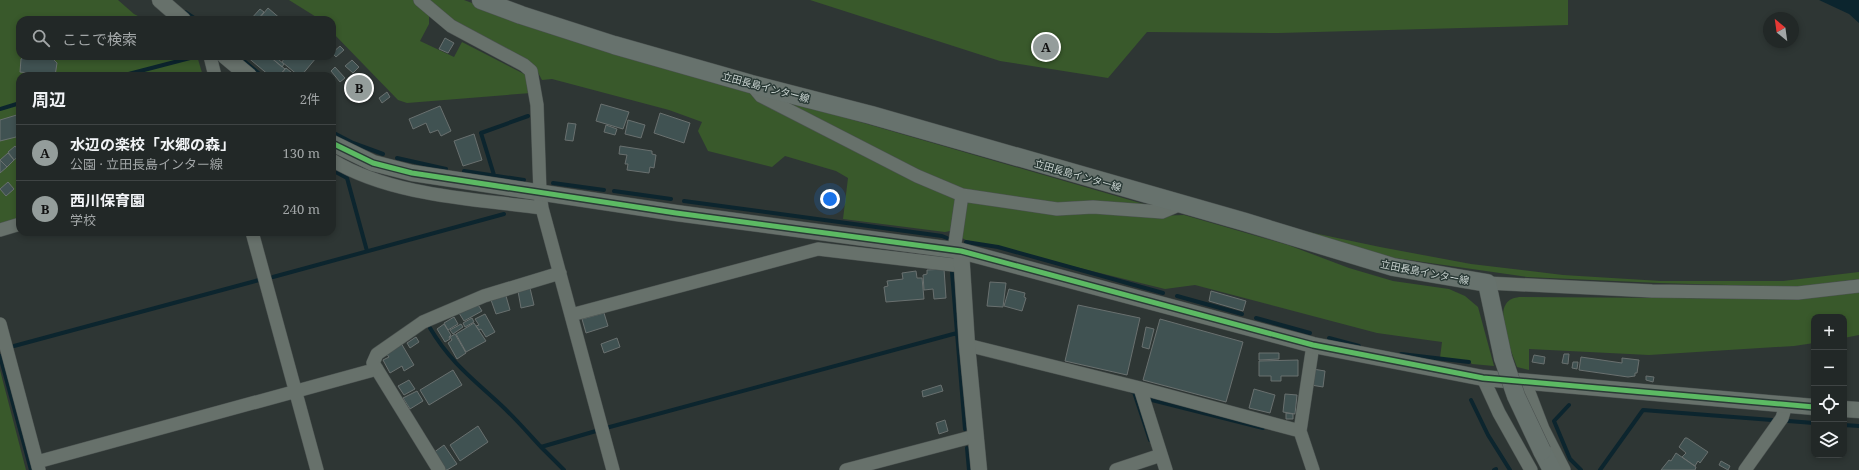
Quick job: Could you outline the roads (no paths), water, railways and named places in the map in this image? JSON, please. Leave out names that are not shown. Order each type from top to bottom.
[{"type":"main road","name":"立田長島インター線","points":[[481,0],[521,15],[607,42],[751,84],[871,115],[1181,204],[1393,268],[1487,283]]},
{"type":"main road","points":[[1487,283],[1503,358],[1516,396],[1552,470]]},
{"type":"street","points":[[160,0],[178,16]]},
{"type":"street","points":[[420,0],[451,26],[524,64],[532,72],[537,105],[541,201],[613,470]]},
{"type":"street","points":[[211,60],[213,72]]},
{"type":"street","points":[[230,60],[244,72]]},
{"type":"street","points":[[751,84],[761,96],[917,176],[962,195],[1057,209],[1093,206],[1162,212],[1181,204]]},
{"type":"street","points":[[336,145],[373,163],[541,201]]},
{"type":"street","points":[[336,162],[348,170],[381,182],[413,190],[541,201],[959,256],[1313,345],[1484,378],[1811,407]]},
{"type":"street","points":[[962,195],[959,256],[979,470]]},
{"type":"street","points":[[0,230],[16,225]]},
{"type":"street","points":[[253,236],[317,470]]},
{"type":"street","points":[[571,315],[818,249],[959,256]]},
{"type":"street","points":[[439,470],[373,363],[377,354],[423,322],[484,296],[560,273]]},
{"type":"street","points":[[1487,283],[1652,291],[1798,293],[1859,286]]},
{"type":"street","points":[[0,324],[38,466],[377,369]]},
{"type":"street","points":[[967,345],[1140,388],[1300,431]]},
{"type":"street","points":[[1313,345],[1300,431],[1313,470]]},
{"type":"street","points":[[1484,378],[1502,420],[1531,470]]},
{"type":"street","points":[[1524,382],[1543,430],[1564,470]]},
{"type":"street","points":[[1140,388],[1166,470]]},
{"type":"street","points":[[1745,470],[1782,418],[1786,405]]},
{"type":"street","points":[[1847,409],[1859,410]]},
{"type":"street","points":[[846,470],[975,436]]},
{"type":"street","points":[[1116,470],[1161,455]]},
{"type":"water","points":[[1819,0],[1859,0],[1859,23],[1849,14]]},
{"type":"waterway","points":[[185,12],[191,16]]},
{"type":"waterway","points":[[136,72],[182,60]]},
{"type":"waterway","points":[[243,60],[257,72]]},
{"type":"waterway","points":[[0,109],[16,104]]},
{"type":"waterway","points":[[494,175],[481,133],[528,116]]},
{"type":"waterway","points":[[336,134],[353,143],[383,154]]},
{"type":"waterway","points":[[397,158],[446,169]]},
{"type":"waterway","points":[[464,171],[524,180]]},
{"type":"waterway","points":[[336,172],[347,178],[367,251]]},
{"type":"waterway","points":[[553,183],[604,190]]},
{"type":"waterway","points":[[614,191],[671,199]]},
{"type":"waterway","points":[[684,201],[942,236],[947,238]]},
{"type":"waterway","points":[[273,277],[504,214]]},
{"type":"waterway","points":[[966,242],[998,247],[1163,293]]},
{"type":"waterway","points":[[952,272],[965,429]]},
{"type":"waterway","points":[[14,346],[259,280]]},
{"type":"waterway","points":[[1177,296],[1242,314]]},
{"type":"waterway","points":[[1256,318],[1310,333]]},
{"type":"waterway","points":[[430,328],[454,360],[506,410],[541,447],[596,431]]},
{"type":"waterway","points":[[606,428],[957,333]]},
{"type":"waterway","points":[[1329,338],[1359,346]]},
{"type":"waterway","points":[[1401,354],[1469,362]]},
{"type":"waterway","points":[[0,356],[31,470]]},
{"type":"waterway","points":[[1131,391],[1134,392],[1150,440]]},
{"type":"waterway","points":[[1148,399],[1263,428]]},
{"type":"waterway","points":[[1471,400],[1488,435],[1510,470]]},
{"type":"waterway","points":[[1569,405],[1554,421],[1570,459],[1581,470]]},
{"type":"waterway","points":[[1600,470],[1643,410],[1772,420]]},
{"type":"waterway","points":[[1788,421],[1811,423]]},
{"type":"waterway","points":[[1847,425],[1859,426]]},
{"type":"waterway","points":[[541,447],[564,470]]},
{"type":"waterway","points":[[967,448],[969,470]]},
{"type":"place","name":"水辺の楽校「水郷の森」","points":[[1046,47]]},
{"type":"place","name":"西川保育園","points":[[359,88]]}]
